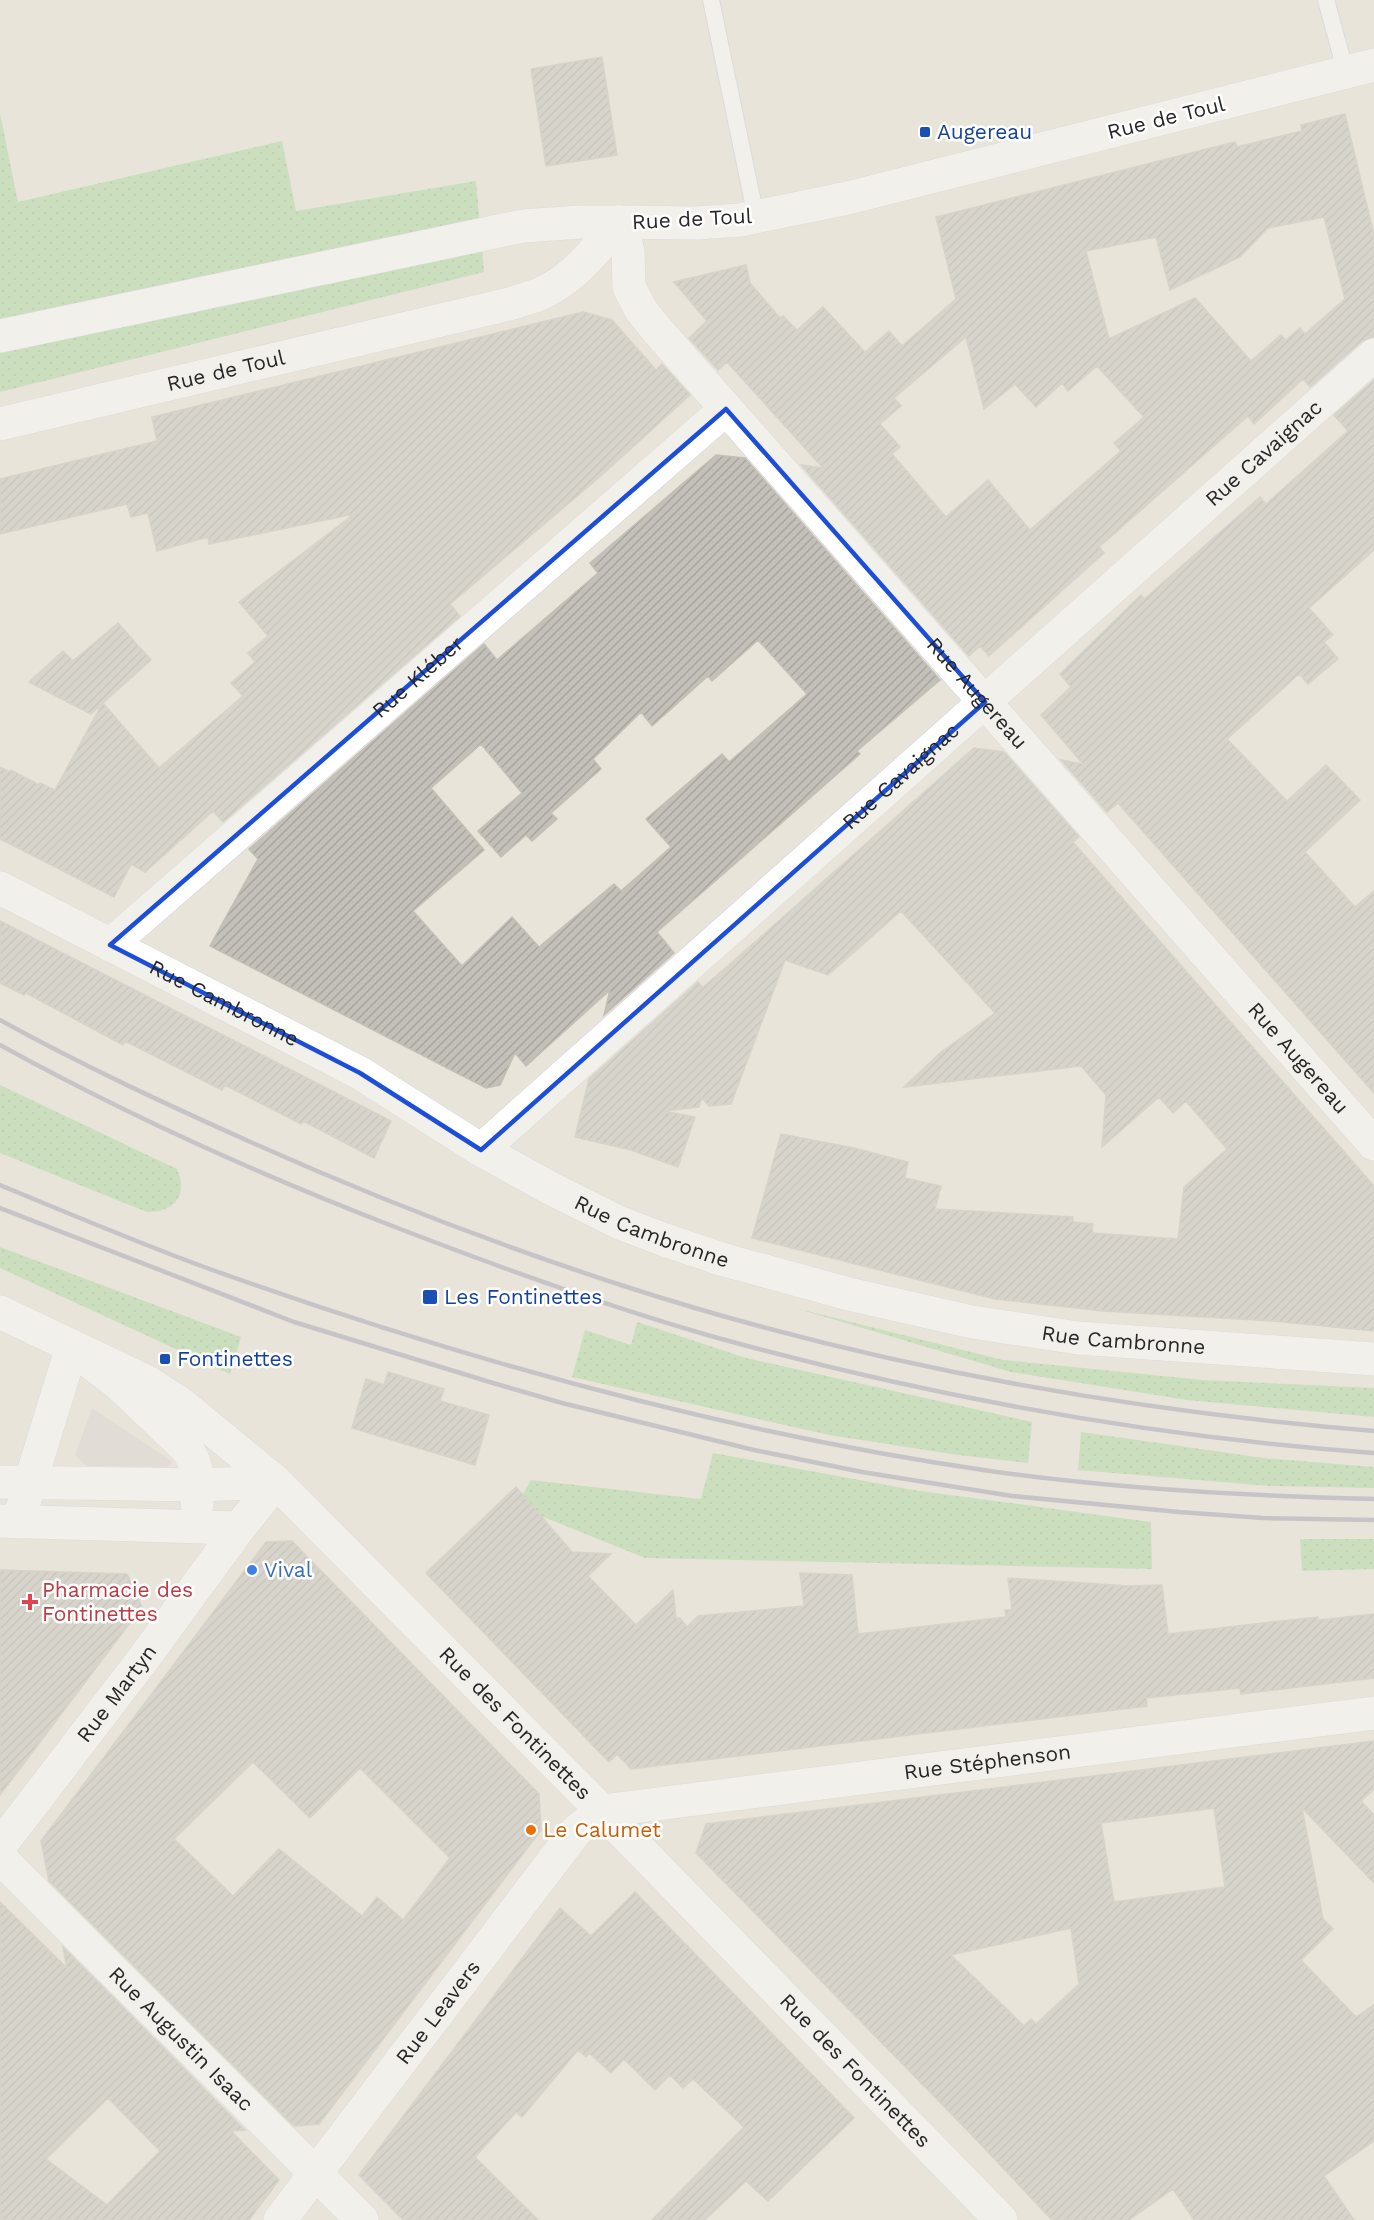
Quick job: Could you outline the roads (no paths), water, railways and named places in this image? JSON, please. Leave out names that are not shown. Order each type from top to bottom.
[{"type":"street","name":"Rue de Toul","points":[[0,424],[513,303],[544,292],[567,278],[586,261],[619,222],[696,223],[756,217],[848,198],[1366,72]]},
{"type":"street","points":[[0,336],[523,226],[619,222]]},
{"type":"street","name":"Rue Augereau","points":[[619,222],[628,251],[629,286],[641,310],[1374,1144]]},
{"type":"street","name":"Rue Cavaignac","points":[[481,1150],[1374,355]]},
{"type":"street","name":"Rue Kléber","points":[[110,945],[726,409]]},
{"type":"street","name":"Rue Cambronne","points":[[0,888],[360,1073],[481,1150],[550,1188],[620,1223],[722,1258],[849,1294],[972,1322],[1067,1336],[1374,1359]]},
{"type":"street","name":"Rue des Fontinettes","points":[[0,1312],[149,1383],[180,1403],[276,1482],[602,1810],[1001,2220]]},
{"type":"street","points":[[72,1347],[15,1482],[9,1521],[239,1528]]},
{"type":"street","name":"Rue des Fontinettes","points":[[72,1347],[121,1386],[177,1438],[194,1459],[199,1485],[194,1527]]},
{"type":"street","points":[[15,1482],[199,1485],[276,1482]]},
{"type":"street","name":"Rue Martyn","points":[[0,1846],[276,1482]]},
{"type":"street","name":"Rue Stéphenson","points":[[602,1810],[1374,1713]]},
{"type":"street","name":"Rue Leavers","points":[[280,2220],[576,1831],[602,1810]]},
{"type":"street","name":"Rue Augustin Isaac","points":[[0,1858],[362,2220]]},
{"type":"lane","points":[[711,0],[756,217]]},
{"type":"lane","points":[[1326,0],[1366,72]]},
{"type":"railway","points":[[0,1020],[158,1100],[346,1183],[532,1255],[718,1315],[903,1361],[1090,1397],[1185,1411],[1374,1431]]},
{"type":"railway","points":[[0,1045],[145,1120],[294,1186],[515,1272],[677,1326],[880,1379],[1043,1412],[1208,1437],[1374,1453]]},
{"type":"railway","points":[[0,1185],[163,1252],[312,1305],[503,1364],[696,1415],[892,1455],[990,1471],[1086,1483],[1182,1491],[1374,1499]]},
{"type":"railway","points":[[0,1208],[294,1322],[562,1403],[754,1450],[862,1472],[1012,1496],[1263,1518],[1374,1520]]},
{"type":"place","name":"Augereau","points":[[925,132]]},
{"type":"place","name":"Les Fontinettes","points":[[430,1297]]},
{"type":"place","name":"Fontinettes","points":[[165,1359]]},
{"type":"place","name":"Vival","points":[[252,1570]]},
{"type":"place","name":"Pharmacie des Fontinettes","points":[[30,1602]]},
{"type":"place","name":"Le Calumet","points":[[531,1830]]}]
